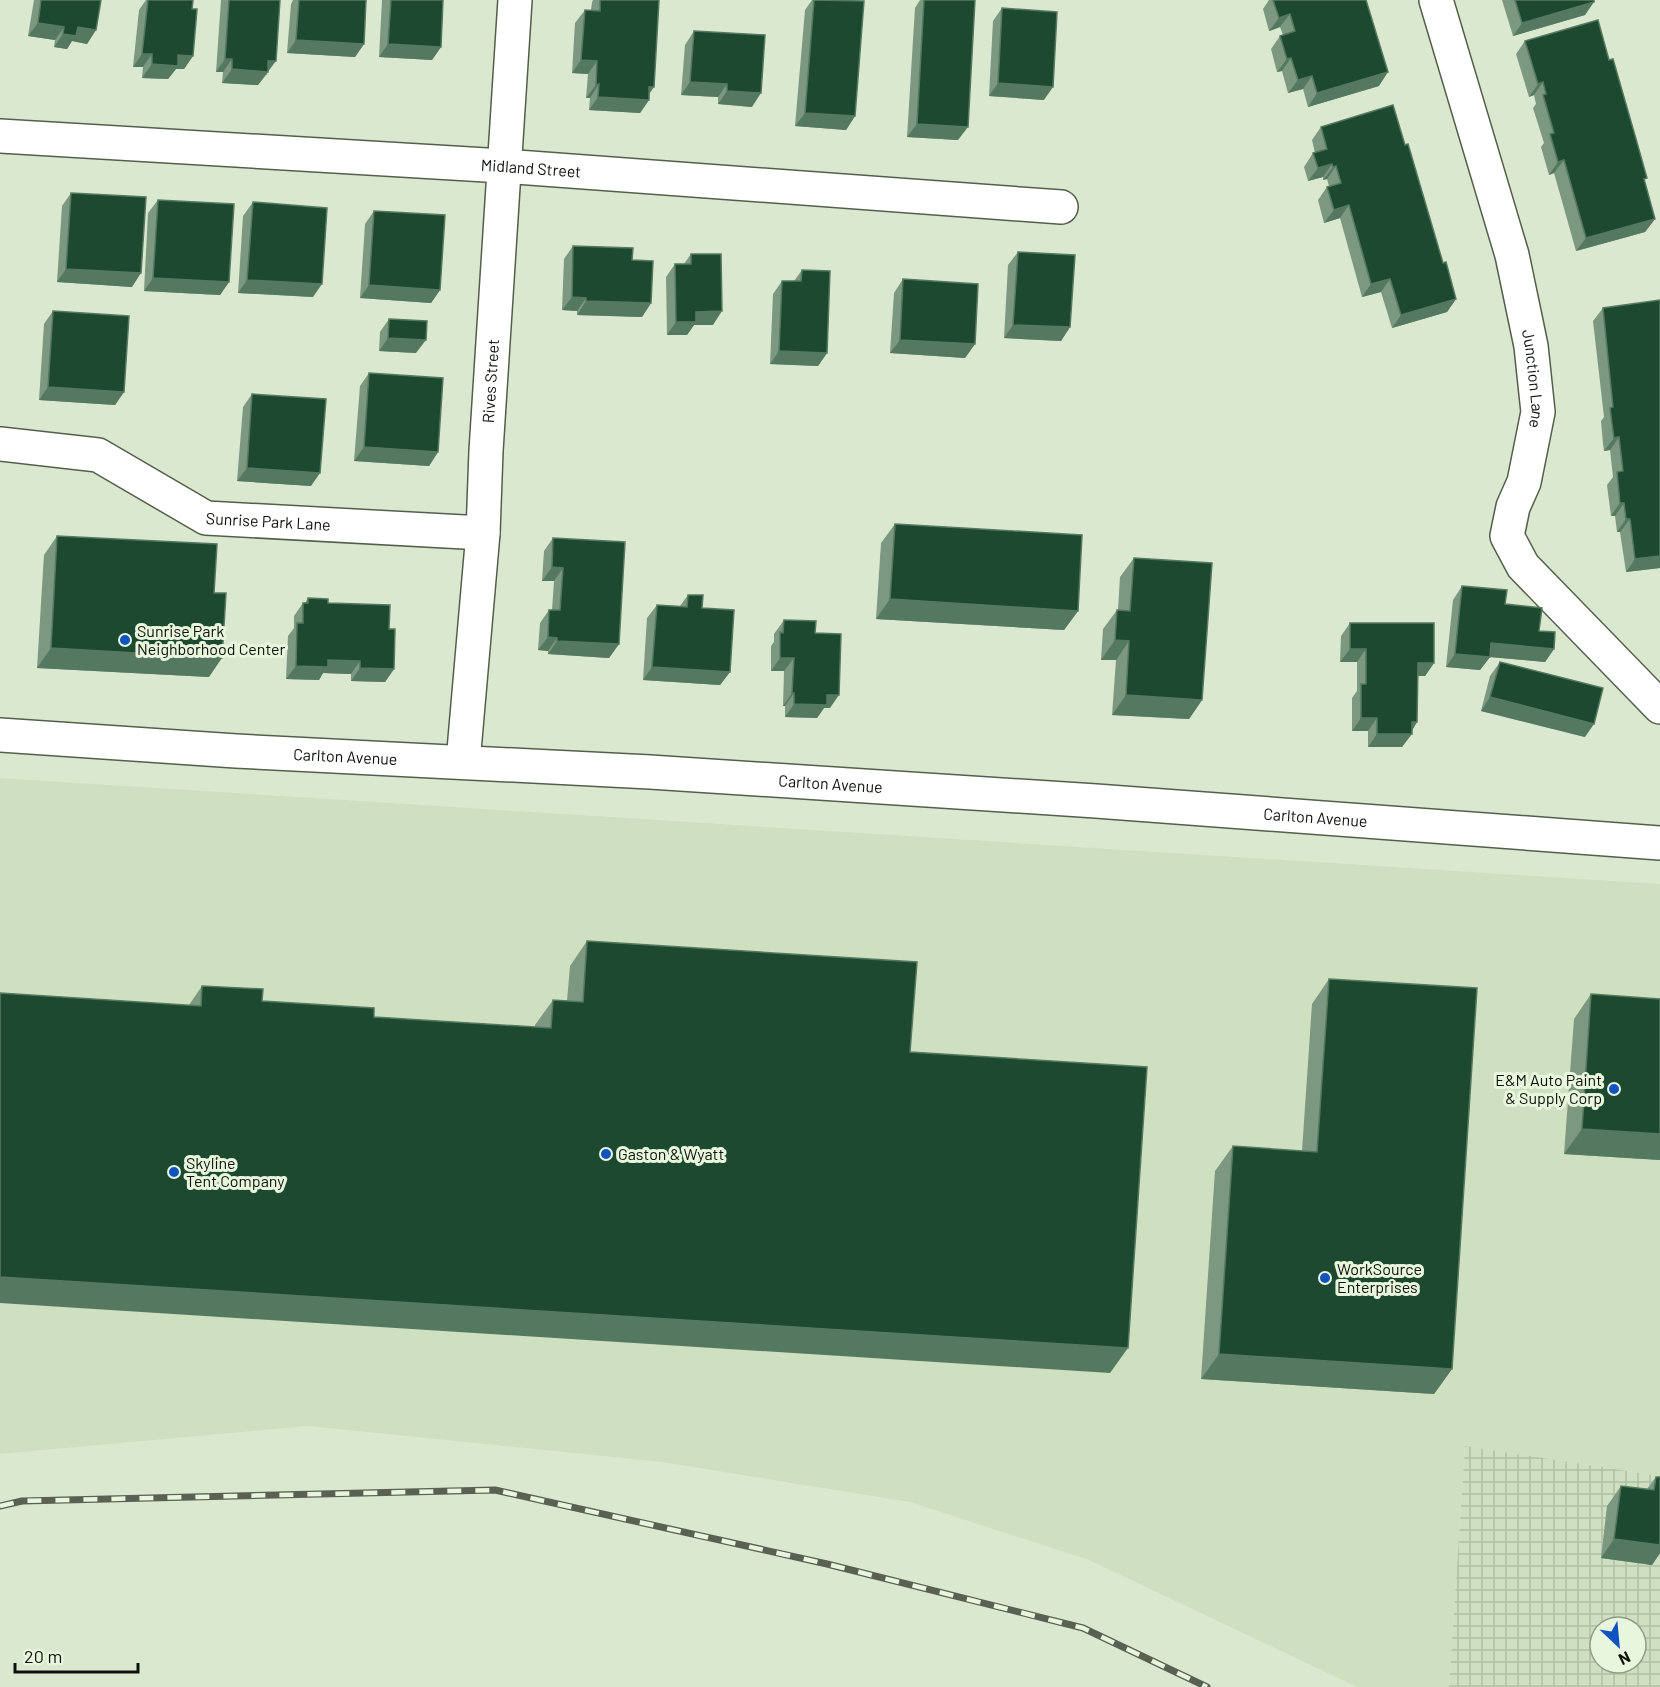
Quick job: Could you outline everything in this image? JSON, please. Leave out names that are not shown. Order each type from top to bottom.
[{"type":"street","name":"Rives Street","points":[[463,762],[483,533],[503,166],[515,0]]},
{"type":"street","name":"Junction Lane","points":[[1436,0],[1512,255],[1531,346],[1538,412],[1524,482],[1514,507],[1507,536],[1523,566],[1660,707]]},
{"type":"street","name":"Midland Street","points":[[0,136],[503,166],[1061,207]]},
{"type":"street","name":"Sunrise Park Lane","points":[[0,444],[98,455],[206,518],[483,533]]},
{"type":"street","name":"Carlton Avenue","points":[[0,735],[236,751],[650,772],[1107,802],[1660,843]]},
{"type":"shaded area","points":[[0,778],[1660,884],[1660,1476],[1465,1446],[1449,1687],[1357,1687],[1089,1560],[910,1502],[662,1462],[308,1426],[0,1454]]},
{"type":"shaded area","points":[[1465,1446],[1660,1476],[1660,1687],[1449,1687]]},
{"type":"building","points":[[41,0],[101,0],[96,30],[78,27],[76,36],[63,34],[64,27],[38,23]]},
{"type":"building","points":[[148,0],[193,0],[192,9],[197,9],[193,56],[178,55],[178,66],[152,64],[152,54],[142,54]]},
{"type":"building","points":[[229,0],[280,0],[276,61],[268,61],[268,72],[232,69],[232,59],[225,59]]},
{"type":"building","points":[[299,0],[366,0],[364,44],[296,40]]},
{"type":"building","points":[[391,0],[443,0],[441,47],[388,44]]},
{"type":"building","points":[[600,0],[659,0],[654,87],[649,87],[649,100],[598,97],[597,61],[581,60],[585,10],[600,11]]},
{"type":"building","points":[[814,0],[864,1],[855,116],[805,113]]},
{"type":"building","points":[[924,0],[975,0],[968,127],[917,124]]},
{"type":"building","points":[[1273,0],[1366,0],[1388,72],[1317,93],[1312,76],[1298,80],[1291,58],[1287,59],[1280,36],[1295,31],[1290,14],[1279,18]]},
{"type":"building","points":[[1515,0],[1594,0],[1594,2],[1522,23]]},
{"type":"building","points":[[1002,8],[1057,12],[1053,87],[998,83]]},
{"type":"building","points":[[1598,20],[1609,60],[1613,59],[1636,139],[1655,219],[1586,238],[1564,160],[1558,162],[1550,134],[1554,133],[1543,95],[1546,94],[1543,82],[1538,84],[1525,41]]},
{"type":"building","points":[[694,31],[765,35],[761,93],[727,91],[727,84],[690,82]]},
{"type":"building","points":[[1393,105],[1405,145],[1408,144],[1456,299],[1401,315],[1390,279],[1371,284],[1349,205],[1334,210],[1327,187],[1341,183],[1336,166],[1333,167],[1332,164],[1318,168],[1313,153],[1327,149],[1321,127]]},
{"type":"building","points":[[71,193],[146,197],[141,273],[66,269]]},
{"type":"building","points":[[158,200],[234,204],[229,282],[153,278]]},
{"type":"building","points":[[253,202],[327,208],[322,284],[247,280]]},
{"type":"building","points":[[374,211],[445,215],[440,290],[369,285]]},
{"type":"building","points":[[573,246],[633,248],[632,260],[653,261],[651,303],[586,301],[586,298],[572,297]]},
{"type":"building","points":[[1018,252],[1075,255],[1070,327],[1013,325]]},
{"type":"building","points":[[691,254],[721,254],[722,311],[696,312],[696,322],[676,322],[675,264],[691,264]]},
{"type":"building","points":[[802,270],[830,271],[827,353],[779,351],[782,281],[801,281]]},
{"type":"building","points":[[903,279],[978,284],[975,344],[900,340]]},
{"type":"building","points":[[1660,300],[1660,556],[1635,559],[1630,519],[1626,519],[1624,503],[1620,503],[1617,472],[1623,471],[1619,437],[1614,438],[1610,408],[1613,407],[1603,308]]},
{"type":"building","points":[[53,311],[129,316],[124,392],[48,387]]},
{"type":"building","points":[[389,319],[427,321],[426,340],[388,338]]},
{"type":"building","points":[[369,373],[443,378],[438,452],[364,447]]},
{"type":"building","points":[[252,394],[326,399],[320,473],[247,468]]},
{"type":"building","points":[[895,524],[1082,535],[1078,611],[890,599]]},
{"type":"building","name":"Sunrise Park Neighborhood Center","points":[[57,536],[217,544],[214,593],[226,593],[222,658],[51,648]]},
{"type":"building","points":[[553,538],[625,542],[619,644],[557,641],[557,638],[548,637],[549,610],[560,610],[563,568],[552,567]]},
{"type":"building","points":[[1134,558],[1212,563],[1202,700],[1126,695],[1129,641],[1115,640],[1117,610],[1130,611]]},
{"type":"building","points":[[1462,586],[1507,590],[1505,604],[1542,608],[1539,631],[1555,632],[1554,649],[1491,643],[1490,657],[1455,654]]},
{"type":"building","points":[[688,595],[703,595],[702,608],[734,610],[730,672],[652,667],[657,605],[687,607]]},
{"type":"building","points":[[308,598],[328,599],[328,603],[390,605],[389,629],[395,629],[394,669],[360,668],[360,661],[328,660],[328,667],[296,666],[297,623],[303,623],[303,603],[308,603]]},
{"type":"building","points":[[784,620],[816,621],[815,633],[841,634],[839,695],[827,695],[827,705],[794,704],[794,693],[792,693],[794,658],[780,658],[780,632],[783,633]]},
{"type":"building","points":[[1350,623],[1434,623],[1434,663],[1418,663],[1417,722],[1412,722],[1412,734],[1377,734],[1377,718],[1361,718],[1361,684],[1366,684],[1366,649],[1350,649]]},
{"type":"building","points":[[1500,662],[1603,688],[1594,724],[1490,697]]},
{"type":"building","points":[[587,941],[917,962],[910,1052],[1147,1067],[1128,1348],[0,1277],[0,993],[201,1006],[202,986],[263,989],[262,1001],[374,1008],[374,1017],[551,1028],[553,1000],[583,1002]]},
{"type":"building","name":"WorkSource Enterprises","points":[[1329,979],[1477,988],[1452,1369],[1219,1354],[1233,1146],[1317,1152]]},
{"type":"building","name":"E&M Auto Paint & Supply Corp","points":[[1591,994],[1660,999],[1660,1134],[1582,1129]]},
{"type":"building","points":[[1656,1477],[1660,1477],[1660,1545],[1614,1539],[1621,1486],[1654,1490]]},
{"type":"railway","points":[[0,1506],[22,1501],[495,1490],[827,1564],[1083,1628],[1207,1687]]},
{"type":"place","name":"Sunrise Park Neighborhood Center","points":[[125,640]]},
{"type":"place","name":"E&M Auto Paint & Supply Corp","points":[[1614,1089]]},
{"type":"place","name":"Gaston & Wyatt","points":[[606,1154]]},
{"type":"place","name":"Skyline Tent Company","points":[[174,1172]]},
{"type":"place","name":"WorkSource Enterprises","points":[[1325,1278]]}]
